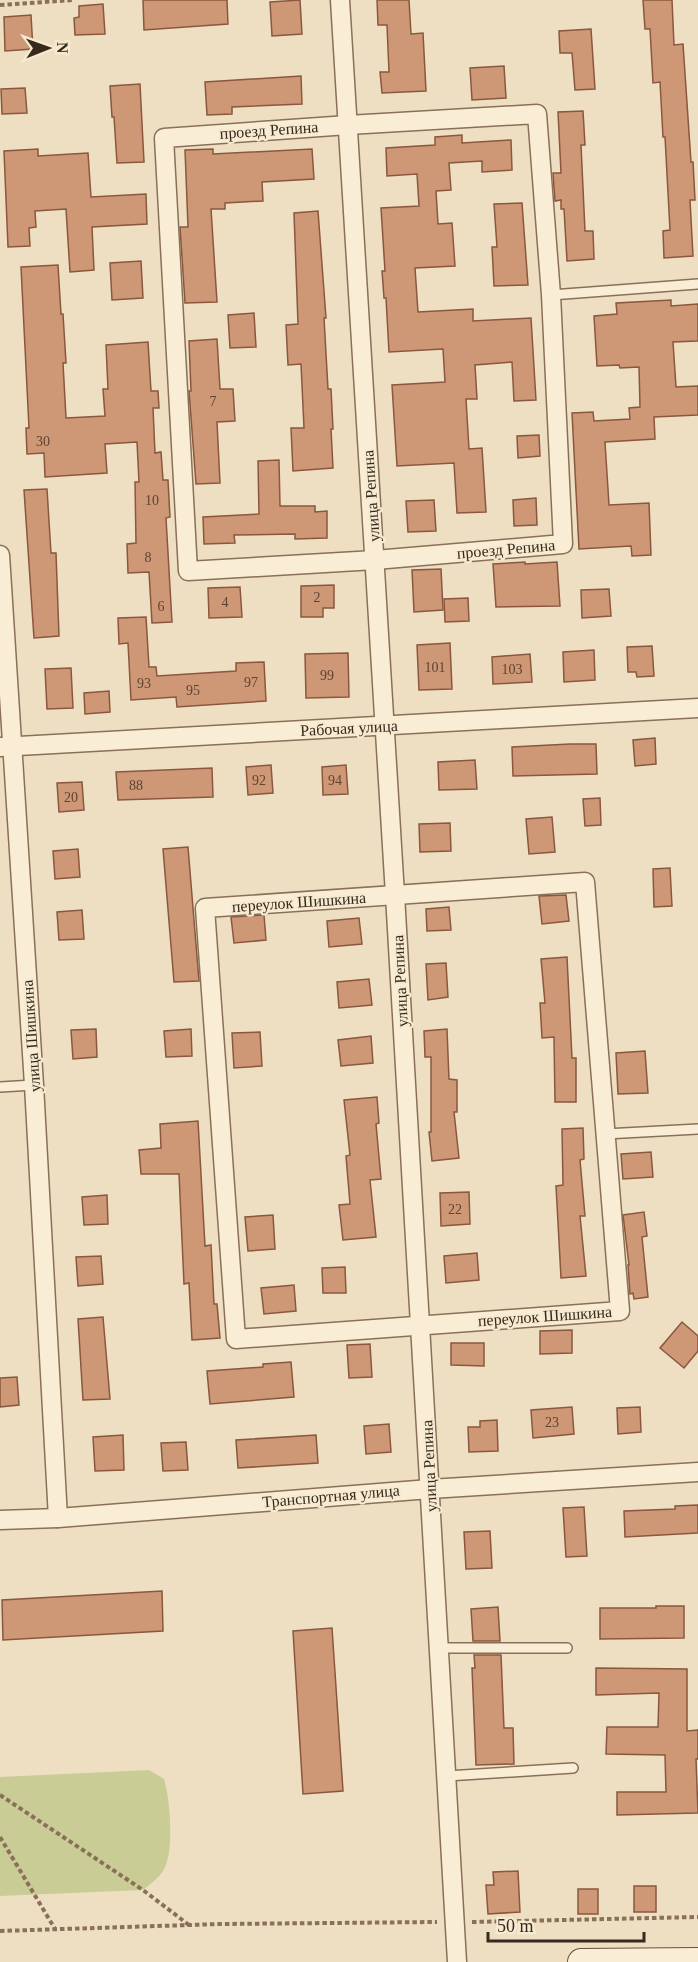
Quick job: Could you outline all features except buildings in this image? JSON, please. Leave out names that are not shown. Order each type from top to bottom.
[{"type":"street","name":"улица Репина","points":[[340,0],[458,1962]]},
{"type":"street","name":"проезд Репина","points":[[537,114],[551,295],[563,544],[375,560],[188,571],[164,138],[348,124],[537,114]]},
{"type":"street","name":"улица Шишкина","points":[[0,555],[6,747],[34,1085],[58,1518]]},
{"type":"street","name":"Рабочая улица","points":[[6,747],[698,708]]},
{"type":"street","name":"переулок Шишкина","points":[[585,882],[605,1134],[620,1311],[236,1339],[205,908],[585,882]]},
{"type":"street","name":"Транспортная улица","points":[[0,1520],[58,1518],[430,1488],[698,1472]]},
{"type":"street","points":[[581,1962],[698,1961]]},
{"type":"lane","points":[[551,295],[698,284]]},
{"type":"lane","points":[[0,1087],[34,1085]]},
{"type":"lane","points":[[605,1134],[698,1129]]},
{"type":"lane","points":[[439,1648],[567,1648]]},
{"type":"lane","points":[[447,1776],[573,1768]]},
{"type":"path","points":[[0,5],[73,0]]},
{"type":"path","points":[[0,1795],[190,1925]]},
{"type":"path","points":[[0,1837],[55,1929]]},
{"type":"path","points":[[0,1931],[190,1925],[698,1917]]},
{"type":"green space","points":[[149,1770],[164,1779],[170,1823],[168,1859],[163,1871],[152,1883],[143,1890],[0,1896],[0,1777]]}]
